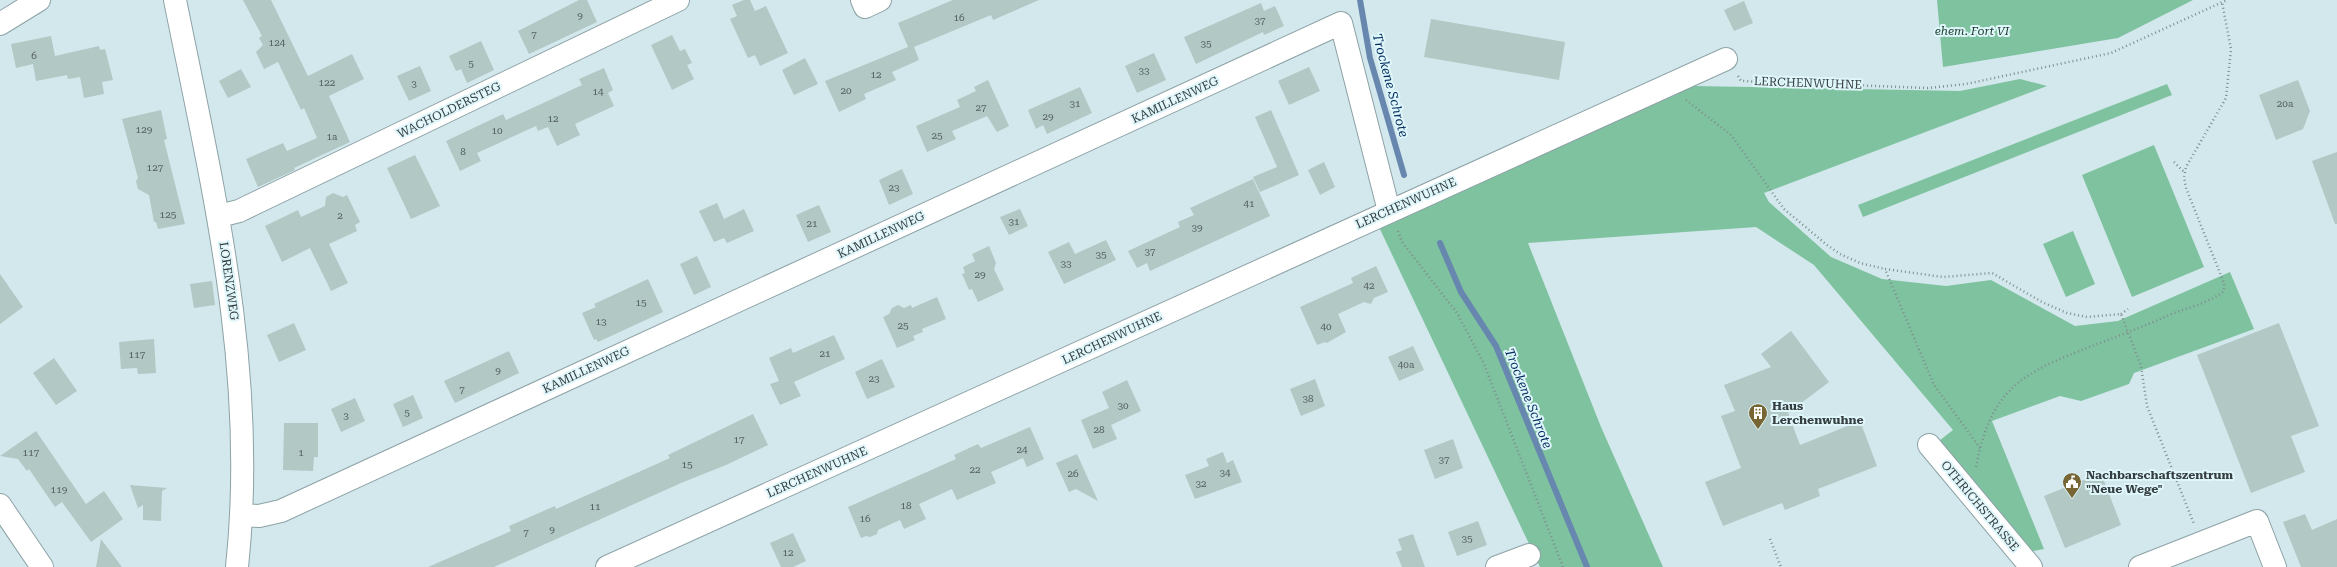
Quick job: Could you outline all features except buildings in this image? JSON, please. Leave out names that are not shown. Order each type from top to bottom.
[{"type":"street","points":[[0,24],[39,0]]},
{"type":"street","name":"LORENZWEG","points":[[175,0],[219,216],[230,278],[241,393],[241,515],[237,567]]},
{"type":"street","name":"WACHOLDERSTEG","points":[[219,216],[239,212],[678,0]]},
{"type":"street","points":[[862,0],[865,7],[880,0]]},
{"type":"street","name":"KAMILLENWEG","points":[[241,515],[258,516],[281,511],[1341,23],[1389,211]]},
{"type":"street","name":"LERCHENWUHNE","points":[[607,567],[1726,59]]},
{"type":"street","name":"OTHRICHSTRASSE","points":[[1929,446],[2031,567]]},
{"type":"street","points":[[0,505],[42,567]]},
{"type":"street","points":[[2140,567],[2257,521],[2275,567]]},
{"type":"street","points":[[1497,567],[1530,555]]},
{"type":"path","name":"LERCHENWUHNE","points":[[1726,59],[1741,80],[1928,88],[1947,86],[1983,81],[2112,53],[2227,0]]},
{"type":"path","points":[[1970,496],[1980,448],[1987,425],[2007,393],[2023,378],[2048,363],[2219,295],[2224,290],[2224,283],[2185,184],[2184,172],[2192,155],[2226,98],[2231,49],[2222,2]]},
{"type":"path","points":[[1668,86],[1732,135],[1789,214],[1827,246],[1840,254],[1860,263],[1885,270],[1943,278],[1992,273],[2042,302],[2067,313],[2086,317],[2121,314],[2128,309]]},
{"type":"path","points":[[2174,162],[2184,172]]},
{"type":"path","points":[[1389,211],[1402,242],[1457,312],[1484,364],[1563,567]]},
{"type":"path","points":[[1885,270],[1934,385],[1980,448]]},
{"type":"path","points":[[2121,314],[2141,366],[2147,406],[2202,543]]},
{"type":"path","points":[[1770,539],[1781,567]]},
{"type":"green space","name":"ehem. Fort VI","points":[[1937,0],[2193,0],[2118,38],[1943,67]]},
{"type":"green space","points":[[2020,79],[2047,86],[1764,193],[1769,202],[1831,257],[1882,279],[1946,286],[1991,280],[2075,326],[2118,321],[2230,272],[2254,329],[2134,373],[2129,384],[2081,401],[2060,396],[1992,421],[2044,549],[2028,552],[1939,441],[1953,430],[1814,265],[1756,227],[1528,243],[1601,427],[1663,567],[1540,567],[1378,225],[1663,93],[1695,86],[1960,91]]},
{"type":"green space","points":[[2167,84],[2172,95],[1863,217],[1858,205]]},
{"type":"green space","points":[[2154,145],[2204,267],[2132,297],[2082,175]]},
{"type":"green space","points":[[2073,231],[2095,284],[2066,297],[2043,244]]},
{"type":"waterway","name":"Trockene Schrote","points":[[1360,0],[1370,58],[1404,175]]},
{"type":"waterway","name":"Trockene Schrote","points":[[1440,243],[1461,292],[1496,346],[1587,567]]},
{"type":"place","name":"Haus Lerchenwuhne","points":[[1758,430]]},
{"type":"place","name":"Nachbarschaftszentrum \"Neue Wege\"","points":[[2072,499]]}]
